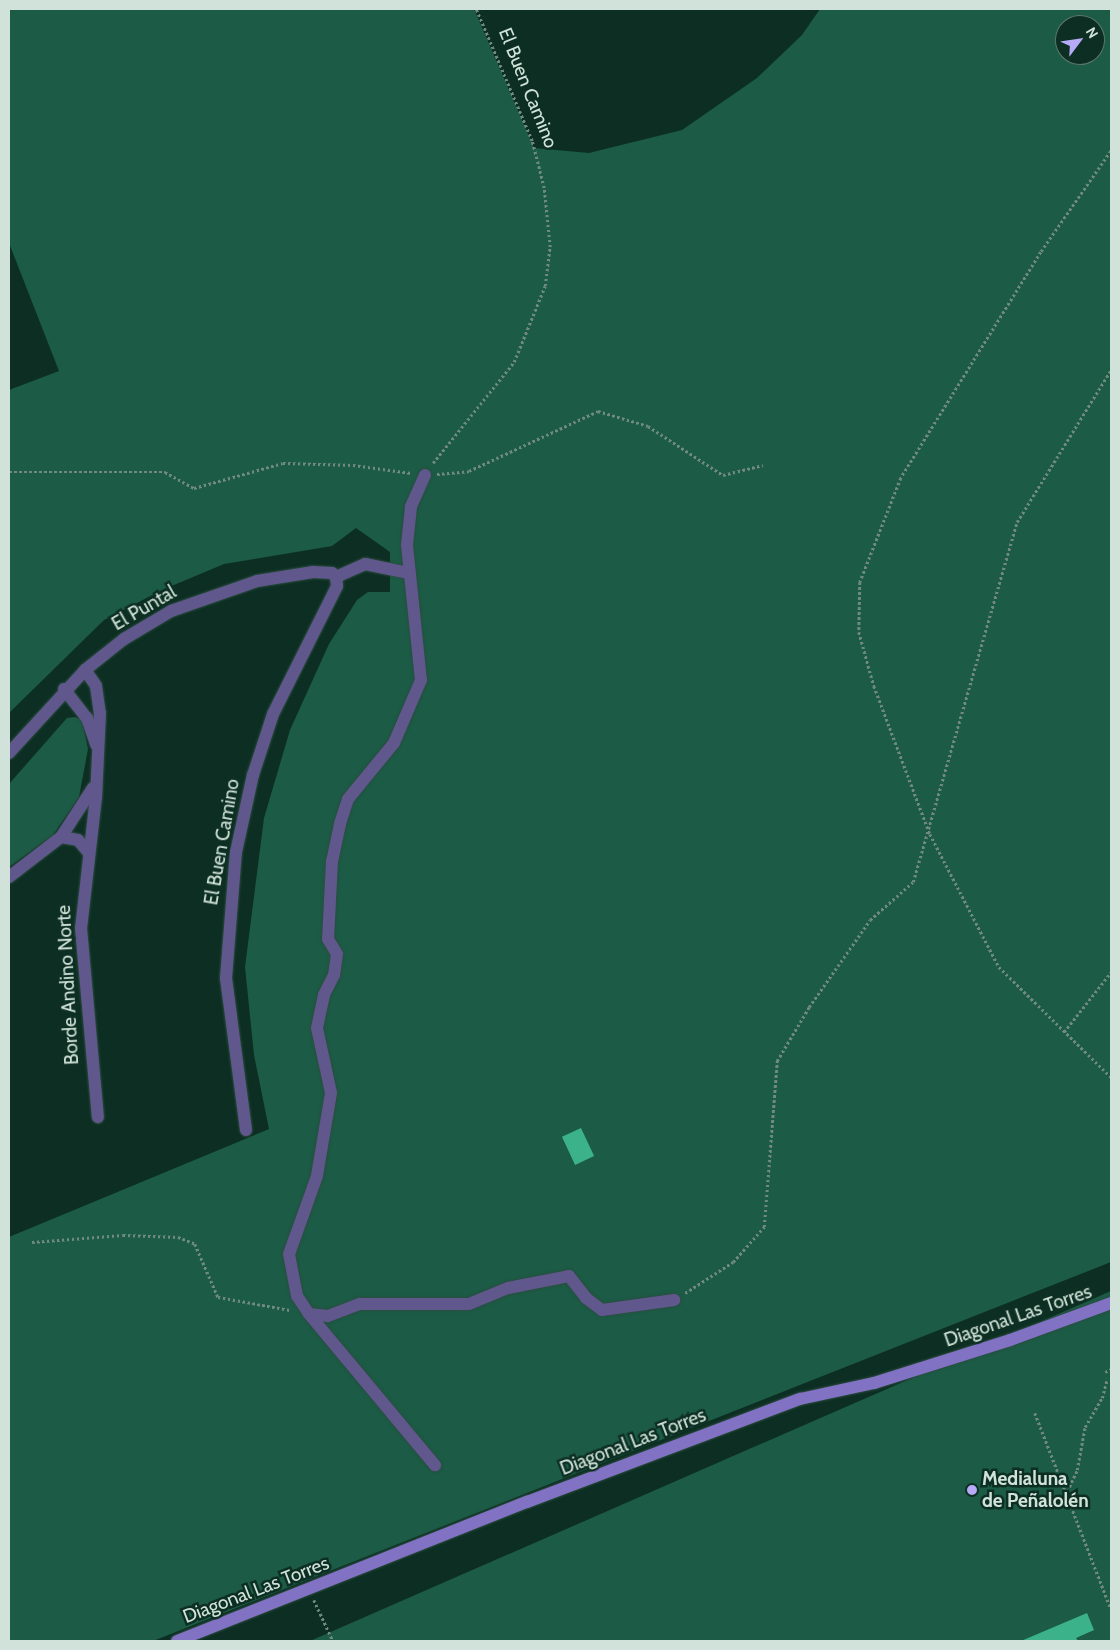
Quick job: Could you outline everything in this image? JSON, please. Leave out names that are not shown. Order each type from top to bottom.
[{"type":"street","points":[[425,475],[411,507],[406,545],[421,680],[394,743],[348,799],[332,862],[328,939],[337,954],[334,975],[324,995],[317,1028],[331,1093],[317,1176],[289,1254],[297,1296],[309,1314],[435,1466]]},
{"type":"street","points":[[336,577],[365,564],[409,573]]},
{"type":"street","name":"El Puntal","points":[[9,753],[84,670],[138,630],[207,595],[301,573],[332,573],[336,577]]},
{"type":"street","name":"El Buen Camino","points":[[246,1130],[226,978],[236,852],[266,732],[293,669],[337,586],[336,577]]},
{"type":"street","name":"Borde Andino Norte","points":[[84,670],[96,686],[98,698],[97,781],[81,928],[98,1117]]},
{"type":"street","points":[[64,690],[87,718],[97,749]]},
{"type":"street","points":[[9,877],[61,837],[97,781]]},
{"type":"street","points":[[61,837],[78,840],[88,852]]},
{"type":"street","points":[[309,1314],[328,1316],[360,1304],[469,1304],[508,1288],[569,1276],[586,1298],[602,1310],[674,1300]]},
{"type":"street","name":"Diagonal Las Torres","points":[[177,1641],[527,1502],[800,1399],[874,1383],[1010,1340],[1111,1304]]},
{"type":"path","name":"El Buen Camino","points":[[425,475],[514,362],[545,286],[550,247],[544,188],[532,141],[476,9]]},
{"type":"path","points":[[1111,151],[1041,252],[901,478],[860,582],[859,632],[866,659],[930,834],[999,967],[1111,1077]]},
{"type":"path","points":[[674,1300],[733,1262],[764,1227],[777,1061],[809,1007],[870,920],[914,882],[930,834],[1017,522],[1111,370]]},
{"type":"path","points":[[9,472],[165,472],[194,488],[283,463],[353,465],[425,475],[469,471],[598,411],[648,426],[723,475],[763,465]]},
{"type":"path","points":[[1064,1032],[1111,972]]},
{"type":"path","points":[[32,1242],[123,1235],[178,1237],[195,1244],[218,1297],[309,1314]]},
{"type":"path","points":[[1104,1372],[1111,1369]]},
{"type":"path","points":[[1065,1496],[1077,1470],[1085,1427],[1102,1398],[1107,1379]]},
{"type":"path","points":[[1035,1413],[1065,1496],[1111,1609]]},
{"type":"path","points":[[318,1611],[333,1641]]},
{"type":"green space","points":[[9,9],[474,9],[534,148],[589,153],[682,130],[757,78],[802,35],[820,9],[1111,9],[1111,1262],[153,1641],[9,1641],[9,1237],[269,1129],[254,1055],[245,967],[264,818],[290,730],[329,644],[357,600],[368,592],[390,592],[390,552],[356,528],[332,546],[224,564],[162,590],[104,620],[9,713],[9,390],[59,371],[9,243]]},
{"type":"green space","points":[[75,717],[82,720],[88,749],[79,797],[53,835],[9,867],[9,784],[67,718]]},
{"type":"green space","points":[[1111,1291],[1111,1641],[310,1641]]},
{"type":"building","points":[[581,1128],[594,1156],[575,1165],[562,1137]]},
{"type":"building","points":[[1087,1613],[1094,1630],[1076,1638],[1078,1641],[1021,1641]]},
{"type":"place","name":"Medialuna de Peñalolén","points":[[972,1490]]}]
